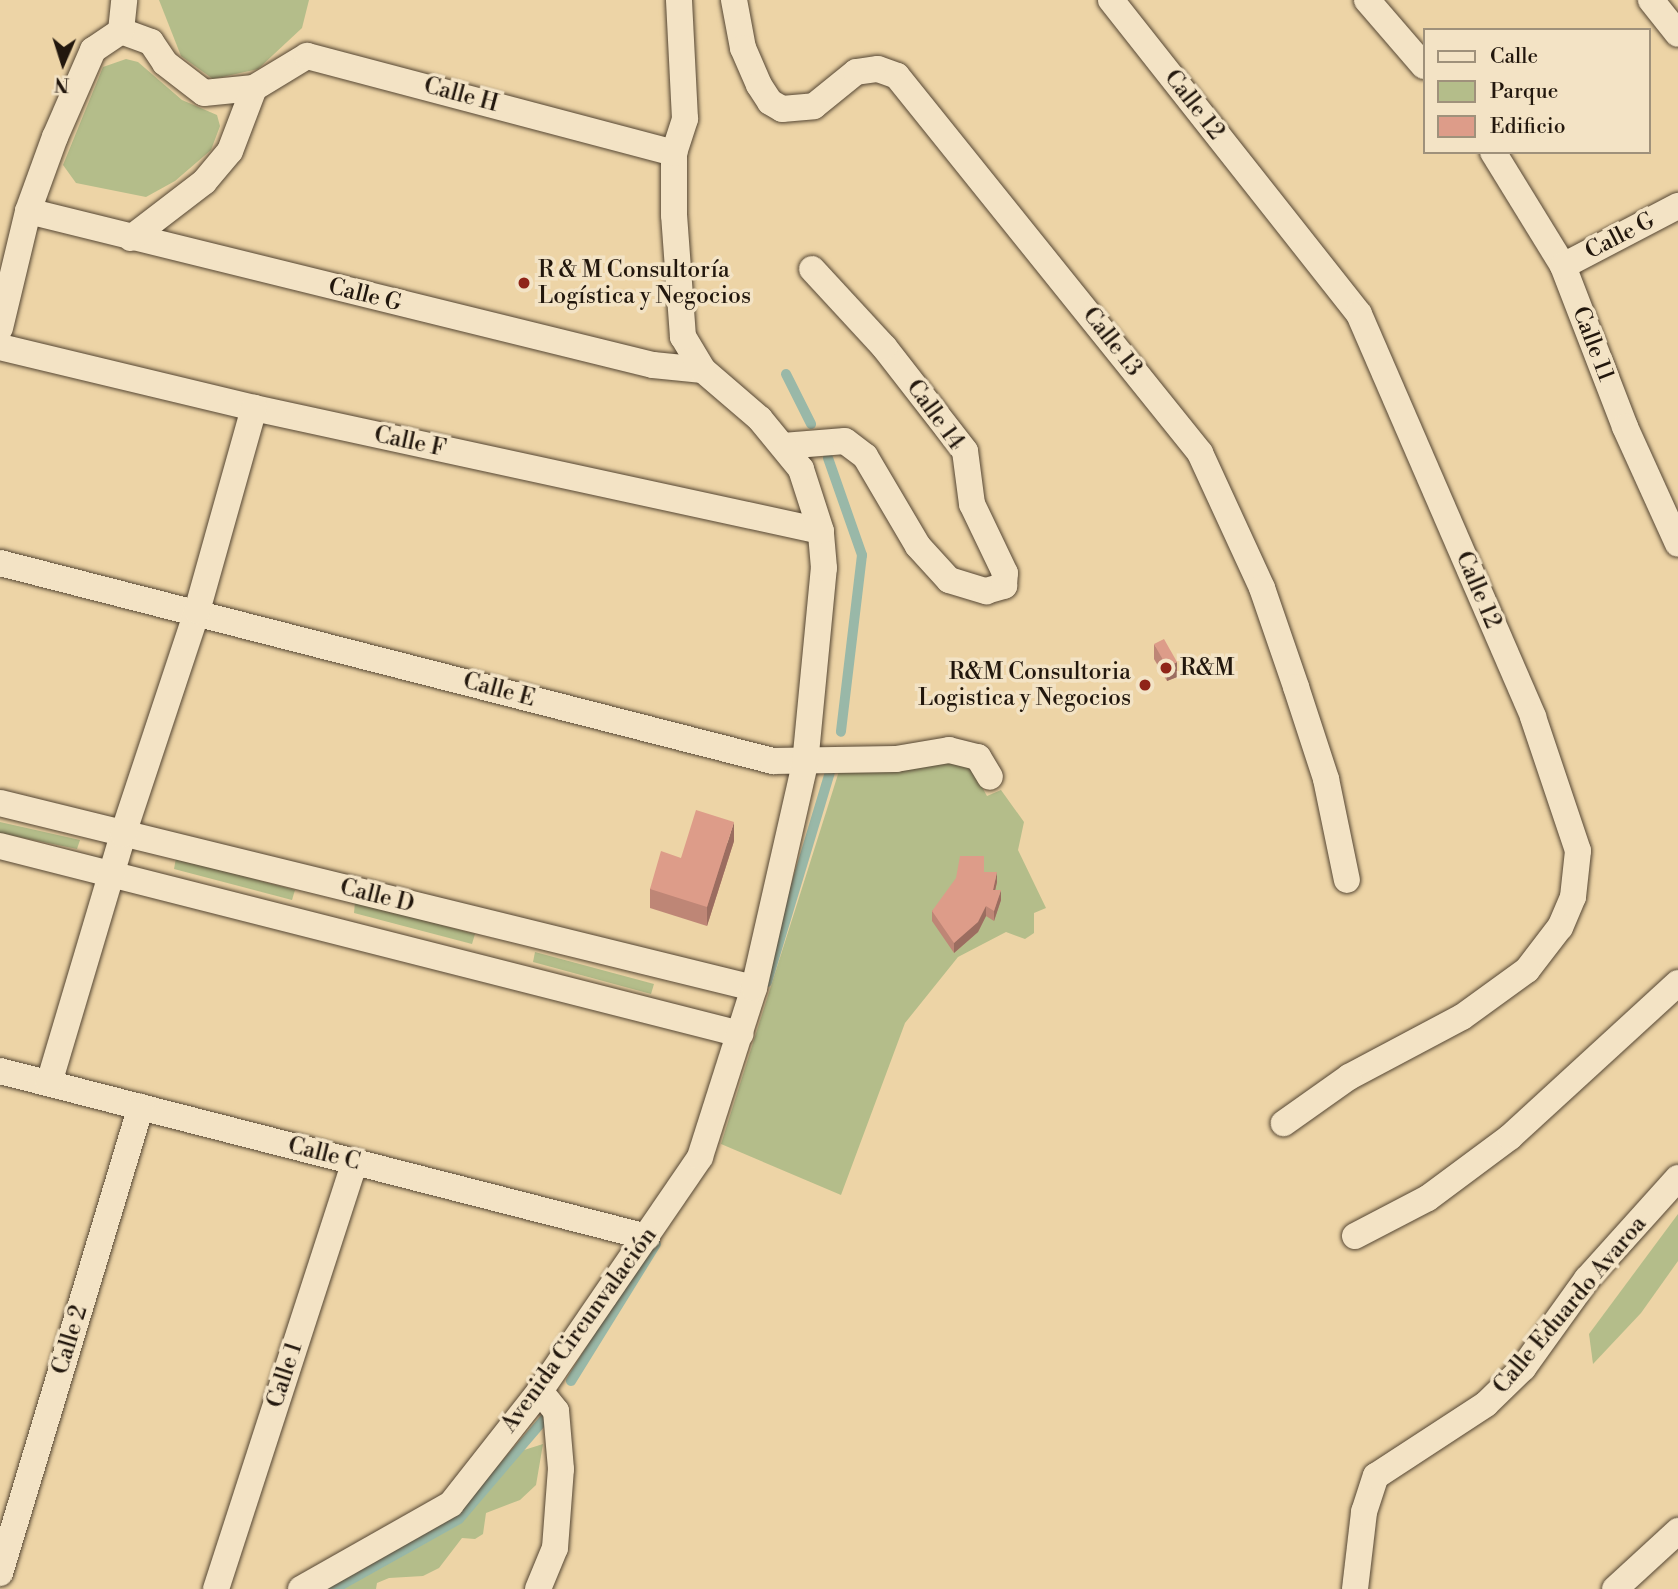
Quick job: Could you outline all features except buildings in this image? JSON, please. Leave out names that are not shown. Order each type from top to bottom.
[{"type":"street","points":[[121,31],[124,0]]},
{"type":"street","points":[[674,153],[685,119],[679,0]]},
{"type":"street","name":"Calle 13","points":[[734,0],[743,48],[759,85],[770,103],[782,109],[814,106],[856,72],[878,69],[897,76],[1200,453],[1262,588],[1326,779],[1346,880]]},
{"type":"street","name":"Calle 12","points":[[1111,0],[1359,314],[1533,717],[1578,852],[1573,897],[1560,927],[1527,970],[1462,1017],[1349,1077],[1284,1123]]},
{"type":"street","points":[[1367,0],[1422,64]]},
{"type":"street","points":[[1651,0],[1678,34]]},
{"type":"street","points":[[121,31],[151,42],[165,63],[204,93],[254,88],[230,151],[204,182],[131,238]]},
{"type":"street","points":[[0,328],[28,211],[93,50],[121,31]]},
{"type":"street","name":"Calle H","points":[[254,88],[307,56],[674,153]]},
{"type":"street","name":"Avenida Circunvalación","points":[[302,1589],[451,1504],[540,1391],[700,1157],[754,988],[805,764],[824,568],[821,531],[801,469],[783,446],[703,370],[683,337],[674,153]]},
{"type":"street","name":"Calle 11","points":[[1494,154],[1563,266],[1625,427],[1678,544]]},
{"type":"street","name":"Calle G","points":[[1563,266],[1678,206]]},
{"type":"street","name":"Calle G","points":[[28,211],[653,365],[703,370]]},
{"type":"street","name":"Calle 14","points":[[783,446],[845,441],[865,456],[918,546],[949,579],[979,590],[1004,586],[1005,573],[972,504],[965,452],[884,347],[812,269]]},
{"type":"street","name":"Calle F","points":[[0,348],[254,408],[821,531]]},
{"type":"street","points":[[49,1083],[110,873],[197,611],[254,408]]},
{"type":"street","name":"Calle E","points":[[0,564],[197,611],[773,761],[805,764],[896,759],[949,750],[978,757],[990,777]]},
{"type":"street","name":"Calle D","points":[[0,803],[754,988]]},
{"type":"street","name":"Calle D","points":[[0,846],[740,1034]]},
{"type":"street","points":[[1355,1236],[1428,1198],[1510,1137],[1678,983]]},
{"type":"street","name":"Calle C","points":[[0,1071],[647,1237]]},
{"type":"street","name":"Calle 2","points":[[0,1573],[141,1107]]},
{"type":"street","name":"Calle 1","points":[[216,1589],[355,1162]]},
{"type":"street","name":"Calle Eduardo Avaroa","points":[[1355,1589],[1364,1512],[1376,1476],[1495,1395],[1523,1368],[1587,1279],[1678,1178]]},
{"type":"street","points":[[538,1589],[558,1535],[561,1469],[556,1411],[540,1391]]},
{"type":"street","points":[[1615,1589],[1678,1531]]},
{"type":"green space","points":[[159,0],[309,0],[302,28],[258,69],[213,79],[181,56]]},
{"type":"green space","points":[[126,59],[138,62],[182,100],[217,115],[220,126],[211,150],[175,181],[146,197],[76,183],[63,165],[103,67]]},
{"type":"green space","points":[[963,753],[987,796],[1001,790],[1024,822],[1018,850],[1046,908],[1034,913],[1034,933],[1025,939],[1006,932],[958,957],[905,1023],[841,1195],[721,1144],[840,768]]},
{"type":"green space","points":[[0,822],[80,840],[77,849],[0,833]]},
{"type":"green space","points":[[176,858],[295,890],[292,900],[174,869]]},
{"type":"green space","points":[[355,902],[475,934],[472,944],[354,913]]},
{"type":"green space","points":[[535,952],[654,984],[651,994],[533,962]]},
{"type":"green space","points":[[1678,1214],[1678,1261],[1641,1313],[1593,1364],[1589,1334]]},
{"type":"green space","points":[[543,1444],[536,1485],[520,1500],[486,1513],[483,1534],[475,1539],[462,1538],[439,1568],[423,1576],[389,1578],[377,1583],[376,1589],[341,1589],[460,1521],[521,1451]]},
{"type":"waterway","points":[[786,374],[811,424]]},
{"type":"waterway","points":[[828,458],[862,555],[841,732]]},
{"type":"waterway","points":[[767,982],[832,766]]},
{"type":"waterway","points":[[571,1381],[656,1244]]},
{"type":"waterway","points":[[334,1589],[459,1519],[553,1409]]},
{"type":"place","name":"R & M Consultoría Logística y Negocios","points":[[524,283]]},
{"type":"place","name":"R&M","points":[[1166,668]]},
{"type":"place","name":"R&M Consultoria Logistica y Negocios","points":[[1145,685]]}]
